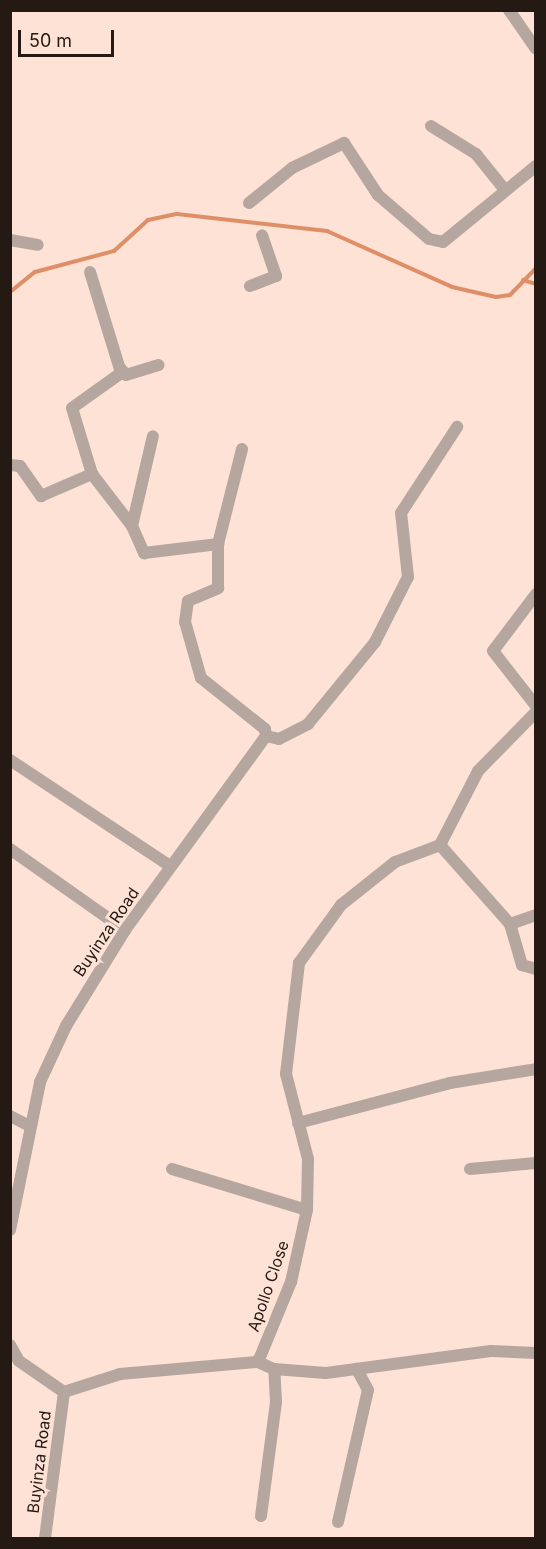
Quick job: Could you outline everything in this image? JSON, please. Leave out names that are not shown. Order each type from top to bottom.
[{"type":"street","points":[[509,10],[536,49]]},
{"type":"street","points":[[431,126],[471,150],[504,189]]},
{"type":"street","points":[[249,202],[292,168],[344,143],[378,195],[434,242],[443,242],[504,189],[536,166]]},
{"type":"street","points":[[250,286],[276,276],[262,235]]},
{"type":"street","points":[[10,240],[38,245]]},
{"type":"street","points":[[90,272],[120,368],[126,375],[158,365]]},
{"type":"street","points":[[120,368],[118,380],[79,398],[72,408],[92,474],[132,526],[147,554],[218,544]]},
{"type":"street","points":[[243,449],[218,544],[218,588],[188,601],[184,609],[201,678],[265,729],[266,736],[279,739],[308,724],[375,642],[408,577],[401,513],[457,427]]},
{"type":"street","points":[[132,526],[153,436]]},
{"type":"street","points":[[10,465],[20,466],[41,496],[92,474]]},
{"type":"street","points":[[536,594],[493,651],[536,706]]},
{"type":"street","points":[[536,711],[478,771],[440,845],[510,924],[522,965],[536,969]]},
{"type":"street","name":"Buyinza Road","points":[[10,1230],[30,1126],[46,1068],[125,930],[266,736]]},
{"type":"street","points":[[10,760],[170,866]]},
{"type":"street","name":"Apollo Close","points":[[258,1362],[291,1282],[307,1210],[308,1159],[286,1074],[296,972],[303,953],[341,905],[378,874],[406,856],[440,845]]},
{"type":"street","points":[[10,849],[125,930]]},
{"type":"street","points":[[510,924],[536,915]]},
{"type":"street","points":[[298,1123],[450,1083],[536,1069]]},
{"type":"street","points":[[10,1116],[30,1126]]},
{"type":"street","points":[[470,1169],[536,1163]]},
{"type":"street","points":[[172,1169],[307,1210]]},
{"type":"street","name":"Buyinza Road","points":[[10,1346],[19,1361],[64,1392],[45,1539]]},
{"type":"street","points":[[64,1392],[120,1374],[258,1362],[274,1369],[326,1373],[491,1351],[536,1353]]},
{"type":"street","points":[[261,1516],[276,1402],[274,1369]]},
{"type":"street","points":[[338,1522],[368,1390],[357,1369]]},
{"type":"waterway","points":[[10,292],[35,272],[114,251],[148,220],[177,214],[327,231],[452,287],[496,297],[510,295],[536,268]]},
{"type":"waterway","points":[[523,280],[536,284]]}]
